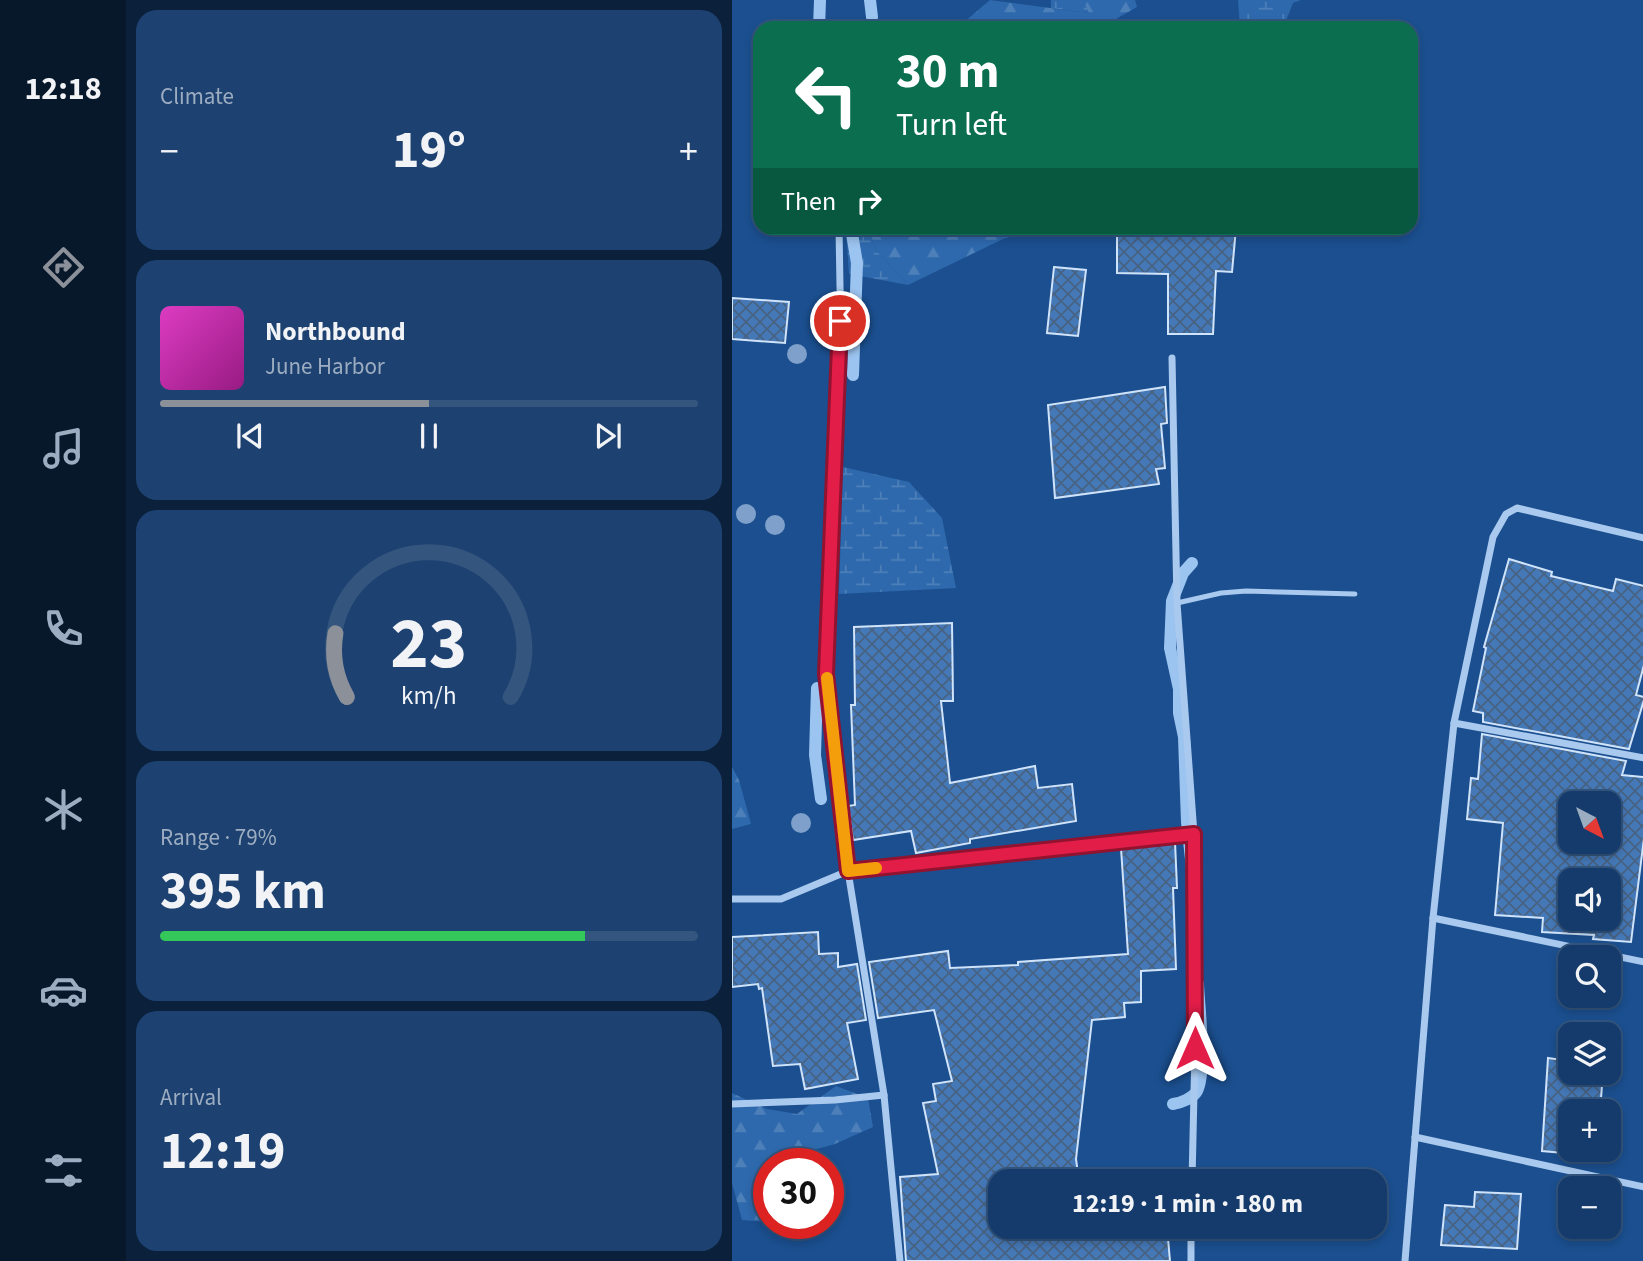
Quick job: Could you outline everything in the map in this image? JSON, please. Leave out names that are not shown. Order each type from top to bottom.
[{"type":"street","points":[[839,235],[840,344],[826,674],[848,871],[884,1095],[901,1261]]},
{"type":"street","points":[[1172,358],[1177,603],[1194,834],[1195,1048],[1192,1169]]},
{"type":"street","points":[[1405,1261],[1433,918],[1454,723],[1493,537],[1506,514],[1517,508],[1644,538]]},
{"type":"street","points":[[1454,723],[1644,758]]},
{"type":"street","points":[[732,900],[781,899],[848,871],[1194,834]]},
{"type":"street","points":[[1433,918],[1644,962]]},
{"type":"street","points":[[732,1104],[884,1095]]},
{"type":"street","points":[[1415,1137],[1644,1187]]},
{"type":"street","points":[[1191,1239],[1191,1261]]},
{"type":"lane","points":[[1177,603],[1221,593],[1246,591],[1355,594]]},
{"type":"green space","points":[[990,0],[1088,13],[1083,0],[1135,0],[1137,7],[1112,21],[965,21]]},
{"type":"green space","points":[[1051,0],[1083,0],[1089,13],[1051,8]]},
{"type":"green space","points":[[1238,0],[1301,0],[1293,3],[1286,21],[1240,21]]},
{"type":"green space","points":[[846,235],[871,235],[876,250],[908,285],[849,274]]},
{"type":"green space","points":[[871,235],[1016,235],[908,285],[876,250]]},
{"type":"green space","points":[[843,467],[909,482],[942,518],[956,588],[839,594]]},
{"type":"green space","points":[[732,767],[739,780],[751,824],[732,829]]},
{"type":"green space","points":[[836,1086],[868,1098],[873,1127],[821,1148],[753,1148],[753,1221],[742,1220],[732,1183],[732,1093],[767,1109],[797,1114]]},
{"type":"building","points":[[1117,235],[1235,235],[1232,272],[1216,271],[1213,334],[1168,334],[1168,274],[1117,273]]},
{"type":"building","points":[[1054,267],[1086,270],[1078,336],[1047,333]]},
{"type":"building","points":[[732,298],[789,302],[785,343],[732,339]]},
{"type":"building","points":[[1165,387],[1167,423],[1161,424],[1165,468],[1156,469],[1159,484],[1055,498],[1048,405]]},
{"type":"building","points":[[1509,559],[1552,572],[1551,576],[1613,591],[1616,579],[1644,586],[1644,665],[1636,695],[1644,697],[1644,700],[1629,749],[1483,722],[1483,713],[1473,711],[1486,648],[1484,647]]},
{"type":"building","points":[[952,623],[953,701],[941,701],[950,783],[1035,766],[1038,788],[1072,784],[1076,821],[970,839],[970,843],[916,853],[911,831],[853,840],[848,806],[855,805],[851,705],[855,705],[854,627]]},
{"type":"building","points":[[1482,734],[1626,761],[1622,775],[1644,777],[1644,838],[1631,942],[1593,939],[1594,935],[1542,932],[1543,918],[1495,915],[1503,823],[1467,819],[1471,778],[1478,779]]},
{"type":"building","points":[[1175,842],[1177,888],[1173,888],[1176,969],[1141,971],[1141,1002],[1124,1003],[1125,1017],[1092,1020],[1076,1159],[1077,1169],[988,1169],[988,1239],[1168,1239],[1170,1261],[906,1261],[900,1177],[938,1174],[923,1103],[936,1101],[933,1084],[952,1081],[934,1010],[878,1018],[869,962],[948,951],[950,968],[1018,965],[1018,962],[1128,954],[1121,848]]},
{"type":"building","points":[[818,932],[819,954],[838,953],[838,967],[857,964],[866,1020],[847,1023],[858,1079],[805,1089],[800,1064],[773,1066],[762,988],[759,989],[758,984],[732,987],[732,937]]},
{"type":"building","points":[[1548,1058],[1558,1059],[1558,1085],[1602,1085],[1601,1099],[1558,1099],[1558,1152],[1542,1151]]},
{"type":"building","points":[[1475,1192],[1521,1194],[1517,1249],[1441,1245],[1445,1205],[1474,1207]]},
{"type":"waterway","points":[[819,21],[820,0]]},
{"type":"waterway","points":[[870,0],[872,17]]},
{"type":"waterway","points":[[852,235],[857,263],[853,375]]},
{"type":"waterway","points":[[1192,563],[1183,573],[1172,601],[1170,648],[1179,689],[1179,713],[1184,737],[1187,822],[1192,868]]},
{"type":"waterway","points":[[817,688],[815,755],[821,799]]},
{"type":"waterway","points":[[1173,1104],[1193,1096],[1200,1081],[1202,1055],[1198,984]]},
{"type":"slow traffic","points":[[827,678],[848,871],[876,868]]},
{"type":"route","points":[[840,321],[826,674],[848,871],[1194,834],[1195,1048]]}]
